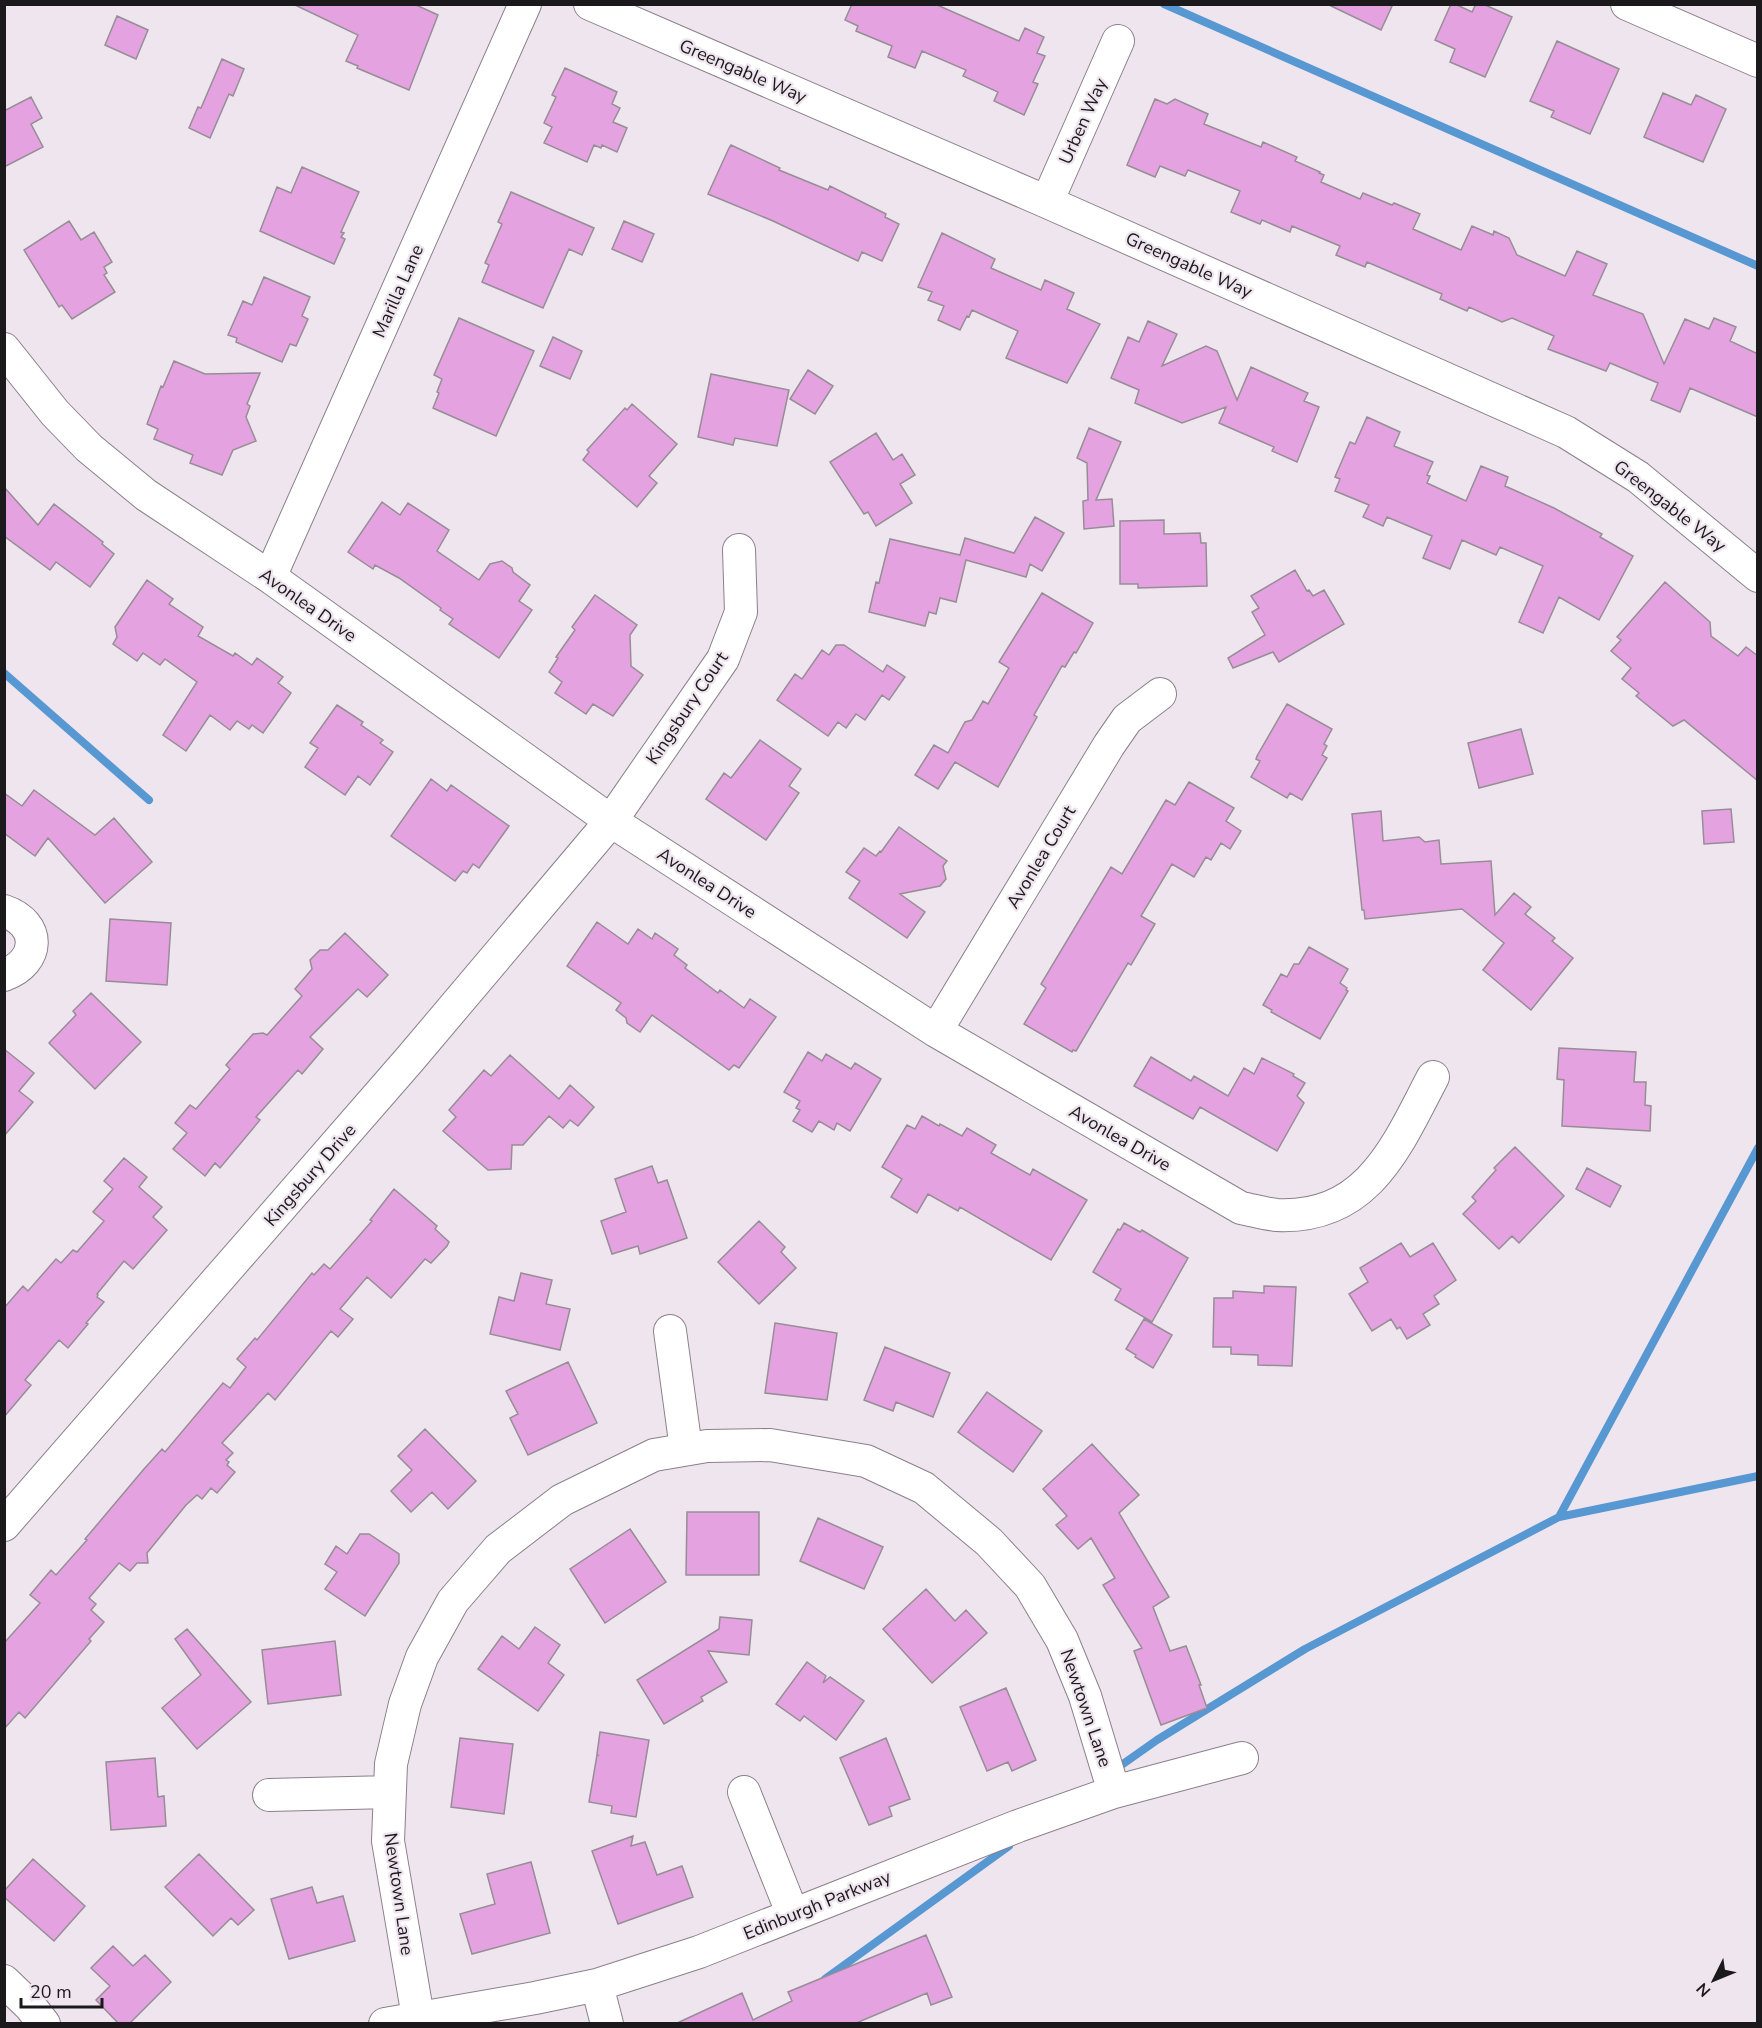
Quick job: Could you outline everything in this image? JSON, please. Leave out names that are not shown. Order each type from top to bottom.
[{"type":"street","name":"Marilla Lane","points":[[270,578],[525,4]]},
{"type":"street","name":"Greengable Way","points":[[590,4],[1047,202],[1566,432],[1638,477],[1758,576]]},
{"type":"street","points":[[1627,4],[1758,61]]},
{"type":"street","name":"Urben Way","points":[[1047,202],[1118,41]]},
{"type":"street","name":"Avonlea Drive","points":[[4,348],[55,413],[89,448],[146,495],[270,578],[610,821],[936,1031],[1241,1208],[1276,1215],[1311,1213],[1344,1201],[1372,1179],[1393,1152],[1433,1077]]},
{"type":"street","name":"Kingsbury Court","points":[[610,821],[723,659],[741,612],[739,550]]},
{"type":"street","name":"Avonlea Court","points":[[936,1031],[1109,745],[1127,719],[1160,694]]},
{"type":"street","name":"Kingsbury Drive","points":[[4,1525],[410,1059],[610,821]]},
{"type":"street","points":[[4,911],[17,916],[25,923],[30,932],[32,951],[22,965],[4,975]]},
{"type":"street","points":[[670,1331],[686,1449]]},
{"type":"street","name":"Newtown Lane","points":[[418,2017],[388,1841],[391,1764],[405,1704],[422,1657],[453,1600],[498,1549],[562,1500],[654,1455],[706,1446],[770,1445],[866,1461],[924,1488],[989,1542],[1030,1586],[1062,1640],[1085,1696],[1114,1792]]},
{"type":"street","name":"Edinburgh Parkway","points":[[385,2024],[597,1985],[699,1952],[1018,1826],[1114,1792],[1242,1758]]},
{"type":"street","points":[[269,1796],[390,1792]]},
{"type":"street","points":[[744,1792],[793,1915]]},
{"type":"street","points":[[4,1981],[30,2006],[44,2024]]},
{"type":"street","points":[[597,1985],[607,2024]]},
{"type":"building","points":[[293,4],[414,4],[438,15],[409,90],[346,61],[358,35]]},
{"type":"building","points":[[852,4],[935,4],[1019,41],[1025,28],[1044,37],[1037,53],[1045,56],[1033,82],[1038,84],[1024,115],[994,101],[998,92],[963,76],[966,70],[922,51],[915,68],[888,57],[892,46],[856,31],[858,26],[845,20]]},
{"type":"building","points":[[1327,4],[1393,4],[1381,30]]},
{"type":"building","points":[[1451,4],[1472,12],[1476,4],[1483,4],[1512,17],[1485,77],[1450,62],[1455,49],[1435,40]]},
{"type":"building","points":[[117,16],[148,30],[136,59],[105,45]]},
{"type":"building","points":[[1557,41],[1619,69],[1590,134],[1551,117],[1554,111],[1530,101]]},
{"type":"building","points":[[222,59],[244,69],[233,96],[229,94],[210,138],[189,128],[198,107],[201,108]]},
{"type":"building","points":[[565,68],[617,92],[612,104],[620,108],[613,122],[627,128],[617,152],[602,145],[601,148],[594,145],[587,162],[544,143],[552,127],[544,123],[556,97],[552,95]]},
{"type":"building","points":[[1663,93],[1691,105],[1696,95],[1726,109],[1703,162],[1644,137]]},
{"type":"building","points":[[31,97],[42,118],[31,124],[43,147],[4,167],[4,111]]},
{"type":"building","points":[[1155,99],[1167,104],[1175,99],[1208,114],[1204,124],[1261,147],[1263,142],[1297,157],[1295,161],[1324,175],[1321,182],[1360,199],[1363,193],[1420,214],[1413,229],[1461,250],[1472,226],[1493,235],[1494,231],[1509,238],[1517,255],[1565,276],[1577,251],[1607,264],[1593,295],[1643,314],[1664,364],[1685,319],[1709,329],[1714,318],[1736,327],[1730,341],[1758,354],[1758,417],[1690,388],[1680,412],[1651,400],[1658,383],[1610,363],[1606,371],[1548,349],[1554,336],[1512,318],[1502,322],[1469,307],[1467,311],[1440,299],[1442,294],[1367,262],[1365,267],[1336,255],[1340,246],[1292,226],[1290,232],[1262,220],[1260,224],[1231,212],[1240,191],[1188,170],[1185,176],[1160,166],[1155,177],[1127,165]]},
{"type":"building","points":[[731,145],[780,168],[779,170],[828,190],[830,186],[886,214],[885,217],[899,224],[882,261],[862,252],[858,261],[773,221],[708,194]]},
{"type":"building","points":[[302,167],[359,192],[341,232],[344,233],[341,237],[345,239],[334,264],[260,231],[277,187],[291,193]]},
{"type":"building","points":[[511,192],[594,228],[582,255],[569,249],[543,308],[482,282],[489,265],[485,263],[502,224],[498,222]]},
{"type":"building","points":[[69,221],[81,240],[94,232],[112,262],[104,267],[107,273],[104,275],[115,292],[72,319],[62,305],[59,307],[24,250]]},
{"type":"building","points":[[624,221],[654,234],[642,262],[612,249]]},
{"type":"building","points":[[942,233],[995,259],[991,268],[1041,290],[1045,280],[1074,293],[1067,309],[1100,324],[1067,383],[1006,358],[1018,331],[972,310],[960,330],[938,320],[944,306],[928,300],[932,292],[918,287]]},
{"type":"building","points":[[264,277],[310,297],[302,316],[308,319],[296,346],[290,344],[282,362],[236,342],[237,338],[228,335],[243,301],[252,305]]},
{"type":"building","points":[[459,318],[534,351],[496,436],[433,408],[442,379],[434,375]]},
{"type":"building","points":[[1148,321],[1177,334],[1162,366],[1206,346],[1217,351],[1237,400],[1251,367],[1308,393],[1304,401],[1319,407],[1297,462],[1272,451],[1274,447],[1219,423],[1226,407],[1182,423],[1135,403],[1139,390],[1111,378],[1128,337],[1139,342]]},
{"type":"building","points":[[553,337],[582,351],[570,379],[540,366]]},
{"type":"building","points":[[174,361],[205,374],[260,373],[247,404],[250,406],[246,417],[256,441],[233,450],[222,475],[190,463],[193,455],[154,439],[158,429],[147,424],[161,386],[163,387]]},
{"type":"building","points":[[808,370],[833,386],[815,414],[790,399]]},
{"type":"building","points":[[711,374],[789,390],[777,446],[735,438],[733,445],[698,437]]},
{"type":"building","points":[[632,404],[677,444],[649,476],[657,483],[637,507],[583,460],[589,452],[587,450],[625,408],[627,410]]},
{"type":"building","points":[[1367,417],[1400,432],[1394,446],[1433,462],[1427,475],[1430,476],[1427,483],[1466,501],[1481,466],[1508,477],[1505,486],[1554,508],[1602,534],[1600,537],[1633,556],[1599,620],[1559,597],[1543,633],[1519,622],[1543,566],[1500,547],[1496,555],[1462,540],[1450,569],[1423,558],[1432,536],[1387,517],[1383,526],[1363,517],[1369,505],[1335,491],[1340,479],[1335,477],[1350,442],[1355,444]]},
{"type":"building","points":[[1089,428],[1121,442],[1096,500],[1112,499],[1114,526],[1084,529],[1083,501],[1088,500],[1087,463],[1077,458]]},
{"type":"building","points":[[876,433],[893,460],[902,454],[915,475],[900,484],[912,503],[876,526],[868,512],[864,514],[830,462]]},
{"type":"building","points":[[4,487],[38,525],[54,504],[103,542],[102,544],[114,554],[90,587],[56,562],[50,570],[4,536]]},
{"type":"building","points":[[382,502],[400,515],[408,503],[449,530],[437,551],[479,580],[490,564],[502,561],[530,585],[519,601],[532,610],[499,658],[449,624],[453,619],[399,578],[375,565],[373,569],[348,552]]},
{"type":"building","points":[[1035,517],[1064,533],[1042,571],[1030,564],[1026,577],[966,560],[956,602],[940,598],[936,614],[929,612],[925,626],[869,612],[890,539],[960,555],[965,538],[1014,553]]},
{"type":"building","points":[[1164,520],[1164,534],[1200,533],[1201,543],[1206,543],[1207,586],[1138,588],[1138,584],[1120,584],[1120,521]]},
{"type":"building","points":[[1295,570],[1307,591],[1309,590],[1313,596],[1324,590],[1344,624],[1279,662],[1273,652],[1233,668],[1228,658],[1265,635],[1252,612],[1259,608],[1251,596]]},
{"type":"building","points":[[147,580],[173,599],[169,604],[203,627],[198,636],[233,656],[235,653],[252,665],[257,658],[283,677],[278,683],[291,693],[263,733],[252,725],[249,729],[237,721],[230,730],[210,715],[186,751],[163,735],[197,682],[165,659],[160,665],[143,653],[137,661],[113,644],[117,637],[115,627]]},
{"type":"building","points":[[1665,582],[1710,622],[1711,636],[1738,656],[1746,647],[1758,656],[1758,781],[1684,720],[1673,726],[1636,696],[1639,693],[1622,679],[1631,668],[1611,651],[1621,640],[1617,637]]},
{"type":"building","points":[[1042,593],[1093,623],[1076,653],[1074,652],[1065,667],[1062,666],[1034,715],[1037,717],[998,787],[955,762],[938,789],[915,775],[934,745],[948,753],[965,722],[972,720],[983,701],[988,704],[1009,668],[999,662]]},
{"type":"building","points":[[595,595],[637,625],[630,635],[631,666],[643,675],[613,716],[593,704],[586,714],[555,693],[562,682],[549,672],[558,658],[556,657],[575,630],[572,627]]},
{"type":"building","points":[[836,645],[844,645],[883,672],[887,665],[905,677],[889,700],[882,695],[865,720],[856,714],[846,728],[838,722],[828,736],[777,700],[795,674],[802,679],[822,650],[829,655]]},
{"type":"building","points":[[1287,704],[1332,729],[1324,744],[1327,746],[1322,755],[1327,758],[1302,800],[1290,793],[1287,798],[1251,777],[1260,761],[1256,759],[1257,756]]},
{"type":"building","points":[[337,705],[363,722],[361,725],[383,740],[380,743],[393,752],[370,785],[358,776],[345,795],[305,767],[318,748],[310,743]]},
{"type":"building","points":[[1521,729],[1533,774],[1479,788],[1468,743]]},
{"type":"building","points":[[760,740],[801,769],[789,786],[799,793],[766,840],[706,799],[724,773],[731,778]]},
{"type":"building","points":[[431,779],[447,791],[451,785],[509,826],[479,868],[473,864],[467,873],[463,871],[455,881],[391,836]]},
{"type":"building","points":[[1189,782],[1234,808],[1226,821],[1241,831],[1230,849],[1221,843],[1211,860],[1206,857],[1194,877],[1172,864],[1141,916],[1155,924],[1131,965],[1128,963],[1076,1051],[1072,1052],[1024,1024],[1046,988],[1041,984],[1111,867],[1122,874],[1166,800],[1175,805]]},
{"type":"building","points":[[34,790],[95,835],[114,818],[152,862],[105,903],[48,838],[35,856],[4,833],[4,793],[22,806]]},
{"type":"building","points":[[1731,809],[1734,842],[1704,844],[1702,811]]},
{"type":"building","points":[[1381,811],[1383,841],[1419,837],[1425,842],[1439,840],[1441,864],[1491,861],[1495,915],[1514,893],[1531,907],[1525,914],[1555,938],[1552,941],[1573,958],[1531,1010],[1483,970],[1504,943],[1462,909],[1365,919],[1364,910],[1362,910],[1352,814]]},
{"type":"building","points":[[899,827],[947,861],[943,866],[946,879],[940,886],[900,894],[925,912],[907,938],[849,898],[860,881],[846,872],[864,848],[876,856],[881,852]]},
{"type":"building","points":[[110,919],[171,923],[167,985],[106,981]]},
{"type":"building","points":[[597,922],[628,944],[638,929],[652,939],[655,933],[678,949],[674,955],[687,965],[685,968],[718,993],[720,990],[744,1008],[750,999],[776,1017],[739,1068],[734,1065],[729,1070],[652,1015],[640,1032],[627,1023],[626,1018],[616,1010],[621,1003],[567,966]]},
{"type":"building","points":[[345,933],[388,975],[367,997],[358,989],[310,1037],[323,1049],[302,1074],[298,1070],[256,1117],[260,1120],[220,1168],[215,1163],[205,1176],[173,1149],[187,1133],[175,1123],[190,1105],[196,1109],[230,1069],[226,1065],[253,1034],[267,1035],[302,996],[295,989],[312,969],[310,960],[320,950],[328,950]]},
{"type":"building","points":[[1309,947],[1348,969],[1340,983],[1348,991],[1320,1039],[1271,1012],[1272,1010],[1263,1005],[1281,974],[1287,977],[1294,964],[1299,964]]},
{"type":"building","points":[[91,993],[141,1042],[95,1089],[49,1043],[76,1015],[73,1011]]},
{"type":"building","points":[[1559,1048],[1636,1052],[1634,1082],[1646,1082],[1645,1105],[1651,1106],[1650,1131],[1562,1126],[1564,1080],[1557,1079]]},
{"type":"building","points":[[4,1049],[34,1073],[19,1091],[33,1102],[4,1136]]},
{"type":"building","points":[[808,1052],[822,1061],[826,1054],[851,1069],[855,1063],[881,1079],[850,1131],[837,1123],[834,1130],[819,1121],[812,1132],[793,1121],[800,1110],[796,1108],[800,1101],[784,1092]]},
{"type":"building","points":[[510,1055],[559,1099],[570,1085],[594,1107],[578,1126],[570,1120],[563,1128],[549,1116],[523,1145],[512,1145],[511,1169],[488,1170],[443,1131],[456,1117],[449,1110],[484,1070],[491,1076]]},
{"type":"building","points":[[1151,1057],[1191,1081],[1194,1076],[1228,1096],[1244,1068],[1254,1074],[1262,1058],[1294,1074],[1293,1076],[1305,1083],[1297,1096],[1304,1103],[1277,1151],[1200,1107],[1193,1119],[1134,1086]]},
{"type":"building","points":[[922,1116],[962,1136],[967,1128],[996,1145],[991,1153],[1030,1175],[1033,1169],[1087,1200],[1051,1260],[960,1207],[958,1211],[928,1194],[917,1213],[891,1197],[902,1179],[882,1167],[907,1125],[915,1129]]},
{"type":"building","points":[[1515,1147],[1564,1196],[1519,1243],[1512,1236],[1499,1249],[1463,1214],[1476,1201],[1472,1197],[1496,1170],[1494,1168]]},
{"type":"building","points":[[124,1158],[147,1177],[139,1187],[162,1207],[153,1217],[167,1230],[133,1269],[124,1261],[97,1294],[97,1297],[104,1302],[86,1323],[88,1324],[68,1348],[59,1340],[25,1380],[31,1385],[4,1417],[4,1308],[23,1286],[28,1291],[56,1259],[61,1263],[73,1250],[77,1252],[104,1221],[93,1212],[113,1189],[104,1181]]},
{"type":"building","points":[[652,1166],[658,1183],[667,1180],[687,1238],[640,1254],[638,1246],[612,1254],[601,1221],[626,1212],[615,1179]]},
{"type":"building","points":[[1587,1168],[1621,1186],[1610,1207],[1576,1189]]},
{"type":"building","points":[[394,1189],[437,1226],[435,1229],[449,1242],[447,1246],[431,1263],[425,1259],[391,1298],[367,1277],[340,1309],[353,1319],[338,1337],[331,1331],[275,1400],[268,1393],[222,1443],[233,1453],[226,1460],[229,1462],[227,1465],[235,1472],[217,1493],[211,1488],[202,1499],[197,1495],[186,1505],[147,1553],[148,1563],[137,1563],[130,1571],[119,1563],[89,1598],[96,1604],[91,1610],[104,1622],[89,1639],[91,1641],[25,1718],[19,1712],[4,1729],[4,1643],[40,1603],[30,1595],[51,1570],[56,1575],[144,1469],[162,1449],[165,1452],[223,1383],[230,1388],[246,1367],[237,1359],[255,1338],[257,1340],[312,1273],[314,1275],[324,1264],[330,1269],[372,1221],[370,1220]]},
{"type":"building","points":[[759,1221],[785,1247],[781,1252],[796,1268],[759,1304],[718,1262]]},
{"type":"building","points":[[1124,1223],[1140,1232],[1142,1230],[1188,1258],[1152,1322],[1115,1300],[1121,1289],[1093,1272],[1118,1229],[1120,1230]]},
{"type":"building","points":[[1401,1243],[1410,1257],[1433,1243],[1456,1280],[1434,1296],[1439,1304],[1423,1314],[1430,1325],[1407,1339],[1400,1327],[1397,1329],[1391,1319],[1372,1331],[1349,1294],[1368,1282],[1360,1268]]},
{"type":"building","points":[[521,1273],[552,1280],[546,1304],[570,1309],[560,1350],[490,1334],[499,1297],[514,1301]]},
{"type":"building","points":[[1264,1286],[1296,1287],[1292,1366],[1258,1365],[1258,1355],[1231,1354],[1231,1347],[1213,1347],[1214,1298],[1233,1298],[1233,1291],[1264,1293]]},
{"type":"building","points":[[1144,1319],[1172,1335],[1153,1368],[1126,1349]]},
{"type":"building","points":[[775,1323],[837,1333],[827,1400],[765,1393]]},
{"type":"building","points":[[885,1347],[950,1373],[933,1417],[896,1402],[893,1411],[864,1400]]},
{"type":"building","points":[[568,1362],[597,1423],[528,1455],[510,1418],[518,1414],[506,1391]]},
{"type":"building","points":[[987,1392],[1042,1431],[1013,1472],[958,1432]]},
{"type":"building","points":[[425,1429],[476,1481],[448,1509],[432,1492],[411,1512],[391,1491],[412,1470],[398,1456]]},
{"type":"building","points":[[1092,1444],[1139,1495],[1119,1513],[1169,1597],[1153,1607],[1170,1651],[1186,1646],[1207,1708],[1161,1725],[1134,1651],[1142,1648],[1103,1585],[1115,1578],[1091,1538],[1078,1549],[1056,1525],[1067,1516],[1043,1489]]},
{"type":"building","points":[[687,1512],[759,1512],[759,1575],[686,1575]]},
{"type":"building","points":[[818,1518],[883,1547],[864,1589],[800,1561]]},
{"type":"building","points":[[630,1529],[666,1582],[605,1623],[570,1569]]},
{"type":"building","points":[[360,1534],[369,1534],[399,1554],[399,1563],[365,1616],[325,1589],[337,1572],[325,1564],[336,1546],[347,1554]]},
{"type":"building","points":[[926,1589],[955,1621],[966,1610],[987,1633],[932,1683],[883,1629]]},
{"type":"building","points":[[720,1617],[752,1620],[749,1655],[708,1651],[727,1682],[701,1697],[703,1701],[664,1724],[637,1680],[719,1629]]},
{"type":"building","points":[[535,1627],[560,1645],[548,1663],[564,1675],[538,1711],[478,1669],[502,1636],[519,1649]]},
{"type":"building","points":[[187,1629],[251,1702],[197,1749],[162,1708],[201,1675],[175,1639]]},
{"type":"building","points":[[335,1641],[341,1695],[268,1704],[262,1650]]},
{"type":"building","points":[[807,1662],[826,1676],[823,1683],[830,1677],[864,1701],[836,1740],[804,1716],[800,1721],[776,1704]]},
{"type":"building","points":[[1006,1688],[1036,1760],[1012,1771],[1008,1762],[987,1771],[960,1707]]},
{"type":"building","points":[[600,1732],[649,1740],[636,1817],[611,1813],[612,1806],[589,1802]]},
{"type":"building","points":[[460,1738],[513,1744],[504,1814],[451,1807]]},
{"type":"building","points":[[886,1738],[910,1799],[889,1807],[892,1816],[869,1825],[840,1758]]},
{"type":"building","points":[[155,1758],[158,1797],[164,1796],[166,1826],[111,1830],[106,1762]]},
{"type":"building","points":[[633,1836],[631,1846],[645,1842],[657,1875],[682,1866],[693,1897],[618,1924],[592,1851]]},
{"type":"building","points":[[199,1854],[254,1910],[238,1925],[231,1918],[213,1936],[165,1887]]},
{"type":"building","points":[[33,1859],[85,1906],[54,1941],[4,1897],[4,1891]]},
{"type":"building","points":[[531,1862],[550,1933],[472,1954],[460,1914],[495,1904],[487,1874]]},
{"type":"building","points":[[312,1887],[317,1903],[343,1896],[355,1941],[289,1959],[271,1899]]},
{"type":"building","points":[[926,1935],[952,1997],[931,2005],[927,1993],[854,2024],[675,2024],[742,1993],[753,2020],[792,2001],[788,1992]]},
{"type":"building","points":[[113,1946],[133,1966],[145,1955],[171,1982],[129,2024],[119,2024],[96,2000],[110,1986],[91,1968]]},
{"type":"waterway","points":[[1164,4],[1758,266]]},
{"type":"waterway","points":[[4,673],[149,800]]},
{"type":"waterway","points":[[1559,1517],[1758,1148]]},
{"type":"waterway","points":[[1113,1771],[1157,1740],[1305,1649],[1559,1517],[1758,1476]]},
{"type":"waterway","points":[[825,1979],[1009,1846]]}]
